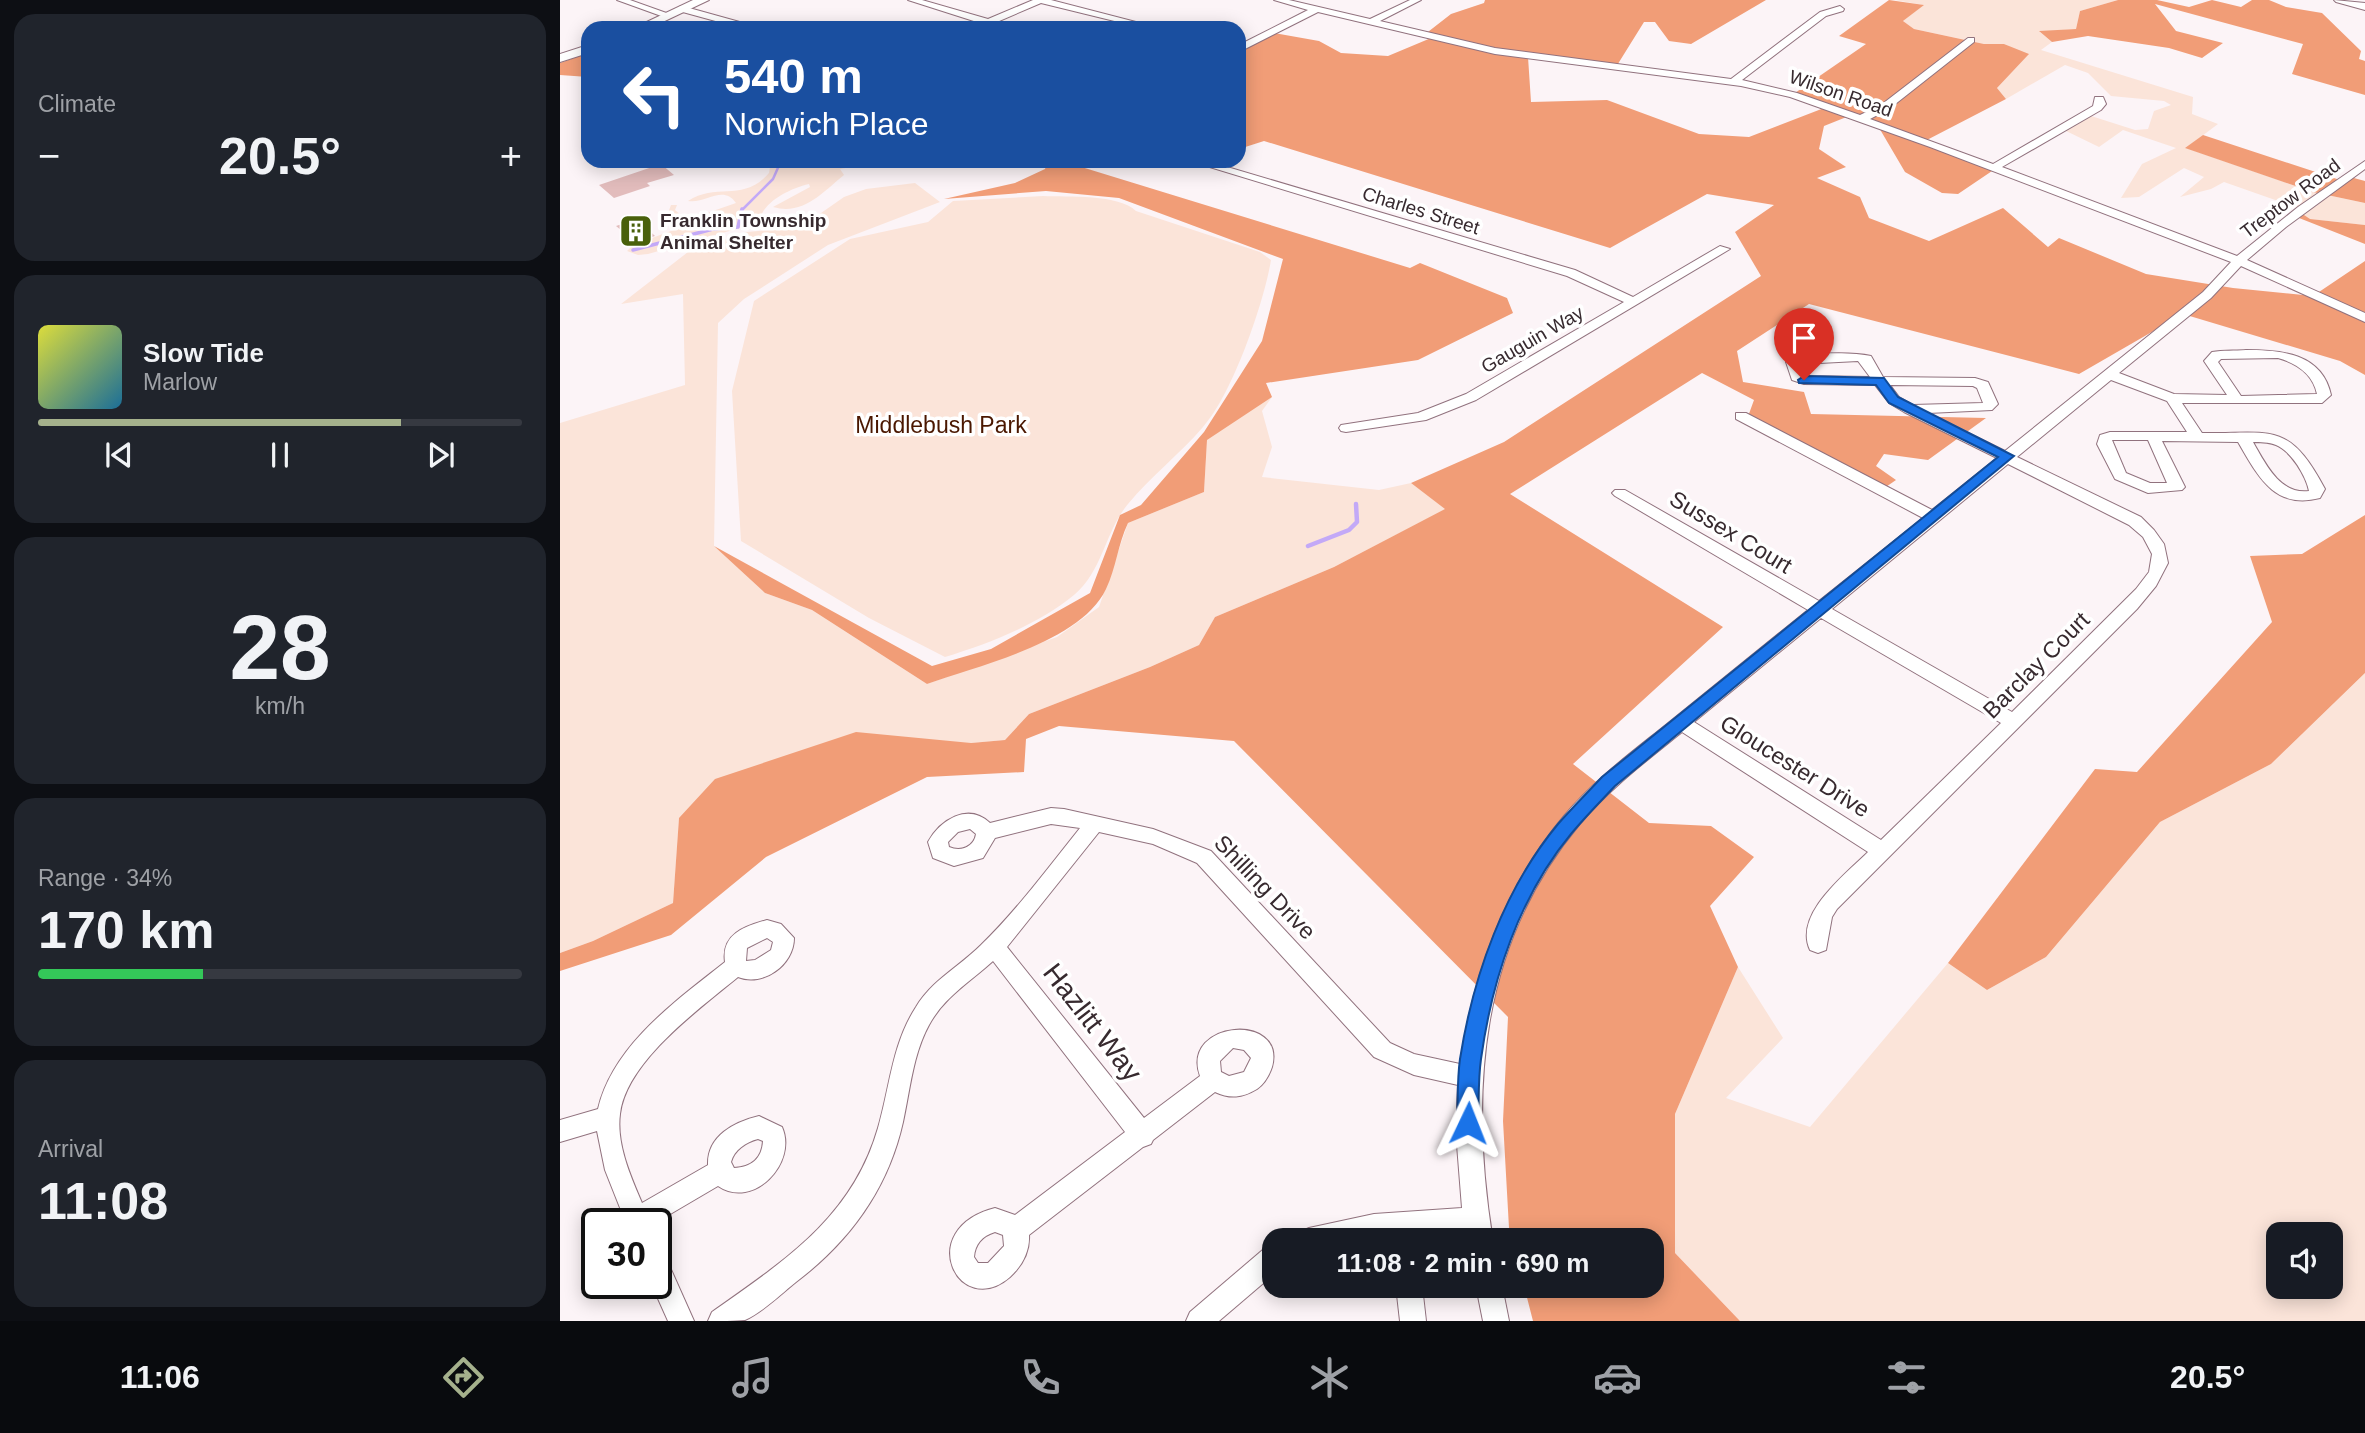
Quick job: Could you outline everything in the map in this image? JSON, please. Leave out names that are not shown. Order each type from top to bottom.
[{"type":"main road","points":[[655,21],[703,0]]},
{"type":"main road","points":[[2340,0],[2365,7]]},
{"type":"main road","points":[[560,58],[581,51]]},
{"type":"street","points":[[621,0],[667,15]]},
{"type":"street","points":[[912,0],[985,21]]},
{"type":"street","points":[[990,21],[1040,0],[1126,21]]},
{"type":"street","name":"Wilson Road","points":[[1278,0],[1532,58],[1733,82],[1793,96],[2236,260],[2365,318]]},
{"type":"street","points":[[1371,22],[1417,0]]},
{"type":"street","points":[[682,9],[726,21]]},
{"type":"street","points":[[1246,44],[1317,9]]},
{"type":"street","points":[[1733,82],[1823,14],[1840,9]]},
{"type":"street","points":[[1861,119],[1885,107],[1971,40]]},
{"type":"street","points":[[1993,168],[2097,108],[2101,104],[2099,99]]},
{"type":"street","name":"Treptow Road","points":[[1478,1228],[1467,1147],[1469,1076],[1486,980],[1508,924],[1539,866],[1564,830],[1609,782],[1680,722],[2207,295],[2236,260],[2365,164]]},
{"type":"street","name":"Charles Street","points":[[1218,168],[1571,273],[1634,302]]},
{"type":"street","name":"Gauguin Way","points":[[1346,428],[1421,417],[1460,402],[1724,249]]},
{"type":"street","points":[[2109,374],[2172,398],[2237,400],[2317,400],[2324,395],[2323,388],[2302,362],[2290,356],[2213,356],[2211,361],[2237,400]]},
{"type":"street","points":[[1879,381],[1866,359],[1813,358],[1793,362],[1797,377],[1804,380],[1879,381],[1975,382],[1983,385],[1991,404],[1987,407],[1909,409]]},
{"type":"street","name":"Barclay Court","points":[[1818,944],[1822,915],[1830,903],[2131,605],[2159,574],[2162,560],[2155,542],[2135,521],[1909,409],[1894,400],[1879,381]]},
{"type":"street","points":[[2172,398],[2197,437]]},
{"type":"street","points":[[1741,416],[1934,517]]},
{"type":"street","points":[[2153,436],[2177,487],[2148,488],[2120,476],[2104,444],[2105,438],[2110,436],[2153,436],[2243,438],[2282,441],[2311,478],[2317,489],[2315,495],[2284,494],[2274,486],[2243,438]]},
{"type":"street","name":"Sussex Court","points":[[1620,493],[2014,722]]},
{"type":"street","name":"Gloucester Drive","points":[[1680,722],[1884,852]]},
{"type":"street","name":"Shilling Drive","points":[[986,832],[1051,816],[1160,837],[1204,857],[1382,1050],[1403,1062],[1429,1071],[1469,1076]]},
{"type":"street","points":[[721,1321],[807,1259],[834,1233],[862,1199],[882,1156],[905,1052],[932,1000],[994,947],[1095,823]]},
{"type":"street","name":"Hazlitt Way","points":[[994,947],[1143,1136]]},
{"type":"street","points":[[633,1208],[610,1139],[610,1102],[619,1081],[651,1040],[735,966]]},
{"type":"street","points":[[1015,1230],[1143,1136],[1213,1080]]},
{"type":"street","points":[[560,1131],[608,1116]]},
{"type":"street","points":[[661,1208],[720,1171]]},
{"type":"street","points":[[1365,1228],[1384,1228]]},
{"type":"street","points":[[1199,1321],[1262,1267]]},
{"type":"street","points":[[1410,1298],[1413,1321]]},
{"type":"street","points":[[1491,1298],[1496,1321]]},
{"type":"street","points":[[671,1299],[681,1321]]},
{"type":"green space","points":[[1895,0],[2118,0],[2080,11],[2076,29],[2040,32],[2052,42],[2041,50],[2193,97],[2192,114],[2218,124],[2186,148],[2313,192],[2365,203],[2365,225],[2309,219],[2292,206],[2224,182],[2211,189],[2180,197],[2204,177],[2184,168],[2139,197],[2121,198],[2142,164],[2176,148],[2123,130],[2099,147],[2062,129],[2088,115],[2135,130],[2148,129],[2154,111],[2171,105],[2164,101],[2111,96],[2088,73],[2065,65],[2006,99],[1997,88],[2028,55],[2004,44],[1984,44],[1914,29],[1903,21],[1923,5]]},
{"type":"green space","points":[[770,168],[845,168],[840,169],[844,175],[812,201],[794,208],[773,207],[810,187],[809,184],[793,189],[766,207],[759,221],[754,224],[648,254],[638,255],[627,251],[633,245],[679,228],[675,224],[680,221],[668,213],[671,205],[677,205],[675,210],[687,220],[736,203],[726,195],[688,201],[709,193],[750,187],[769,173]]},
{"type":"green space","points":[[915,183],[940,202],[828,245],[744,299],[718,323],[714,546],[765,593],[812,610],[927,684],[1057,637],[1099,607],[1128,523],[1204,492],[1207,440],[1217,419],[1272,397],[1262,411],[1272,447],[1262,477],[1379,490],[1411,483],[1446,509],[1334,567],[1215,617],[1199,645],[1029,714],[1005,740],[971,743],[679,818],[673,903],[593,941],[560,953],[560,423],[685,385],[683,294],[621,304],[688,252],[747,232],[801,227],[844,197],[866,189]]},
{"type":"green space","name":"Middlebush Park","points":[[1043,196],[1093,197],[1118,202],[1136,211],[1260,252],[1271,260],[1254,323],[1225,393],[1203,427],[1128,504],[1084,585],[1060,606],[1029,624],[945,657],[869,618],[741,541],[732,391],[754,301],[850,239],[928,222],[953,201]]},
{"type":"green space","points":[[2365,673],[2365,1321],[1740,1321],[1675,1253],[1675,1114],[1738,967],[1783,1038],[1726,1098],[1810,1127],[1948,963],[1987,990],[2046,957],[2160,822],[2271,764]]},
{"type":"shaded area","points":[[1485,0],[1766,0],[1691,44],[1669,41],[1655,22],[1644,22],[1616,67],[1528,57],[1531,102],[1607,100],[1699,134],[1749,137],[1824,108],[1792,95],[1866,44],[1839,36],[1889,0],[1924,5],[1903,21],[1914,29],[1984,44],[2004,44],[2029,54],[1997,88],[2006,99],[1923,142],[1995,169],[1958,194],[1942,193],[1905,172],[1878,126],[1849,116],[1824,126],[1819,149],[1846,167],[1817,178],[1860,197],[1869,218],[1929,241],[2003,208],[2048,247],[2059,238],[2146,274],[2233,288],[2313,296],[2365,261],[2365,375],[2340,361],[2183,314],[2079,374],[1809,304],[1737,351],[1743,382],[1804,392],[1811,414],[1986,418],[1928,460],[1884,454],[1876,466],[1896,480],[1880,491],[1746,422],[1754,400],[1702,373],[1510,494],[1723,627],[1573,764],[1649,823],[1711,826],[1754,857],[1710,906],[1738,967],[1675,1114],[1675,1253],[1740,1321],[1533,1321],[1527,1298],[1664,1298],[1664,1228],[1509,1228],[1503,1121],[1508,1017],[1234,741],[1059,726],[1026,739],[1024,772],[927,777],[766,857],[671,935],[560,971],[560,953],[593,941],[673,903],[679,818],[715,779],[856,732],[971,743],[1005,740],[1029,714],[1199,645],[1215,617],[1334,567],[1445,509],[1411,483],[1504,442],[1761,276],[1735,232],[1774,205],[1707,194],[1610,248],[1264,141],[1246,147],[1246,47],[1274,33],[1319,41],[1341,53],[1388,56],[1431,38],[1424,35],[1451,14],[1484,3]]},
{"type":"shaded area","points":[[2118,0],[2157,0],[2189,7],[2212,0],[2241,7],[2252,0],[2269,0],[2286,7],[2322,13],[2361,51],[2359,59],[2365,61],[2365,95],[2292,74],[2303,44],[2155,4],[2176,31],[2223,43],[2202,58],[2169,48],[2088,36],[2052,42],[2039,31],[2076,29],[2080,11]]},
{"type":"shaded area","points":[[581,56],[581,76],[560,75],[560,63]]},
{"type":"shaded area","points":[[2203,135],[2343,181],[2350,177],[2365,181],[2365,203],[2313,192],[2185,148]]},
{"type":"shaded area","points":[[1085,168],[1410,268],[1420,263],[1507,298],[1513,313],[1418,360],[1266,383],[1272,397],[1207,440],[1204,492],[1128,523],[1106,589],[1093,608],[1075,624],[1000,660],[927,684],[812,610],[765,593],[714,546],[932,666],[991,649],[1090,593],[1120,515],[1141,505],[1204,432],[1262,341],[1283,259],[1119,198],[1046,191],[944,199],[1015,183],[1045,169]]},
{"type":"shaded area","points":[[2298,211],[2310,219],[2365,225],[2365,244],[2294,216]]},
{"type":"shaded area","points":[[2365,515],[2365,673],[2271,764],[2160,822],[2046,957],[1987,990],[1948,963],[2095,769],[2137,772],[2272,622],[2250,556],[2302,554]]},
{"type":"building","points":[[649,168],[666,168],[674,175],[647,183],[650,186],[614,198],[599,185]]},
{"type":"building","name":"Franklin Township Animal Shelter","points":[[637,219],[655,236],[636,242],[616,226]]},
{"type":"waterway","points":[[742,210],[773,179],[778,168]]},
{"type":"waterway","points":[[633,250],[713,229],[738,227],[742,210]]},
{"type":"waterway","points":[[1308,546],[1349,530],[1357,522],[1356,504]]},
{"type":"place","name":"Franklin Township Animal Shelter","points":[[636,231]]},
{"type":"route","points":[[1468,1123],[1470,1061],[1486,980],[1508,924],[1539,866],[1564,830],[1609,782],[1680,722],[2008,456],[1909,409],[1894,400],[1879,381],[1804,380]]}]
